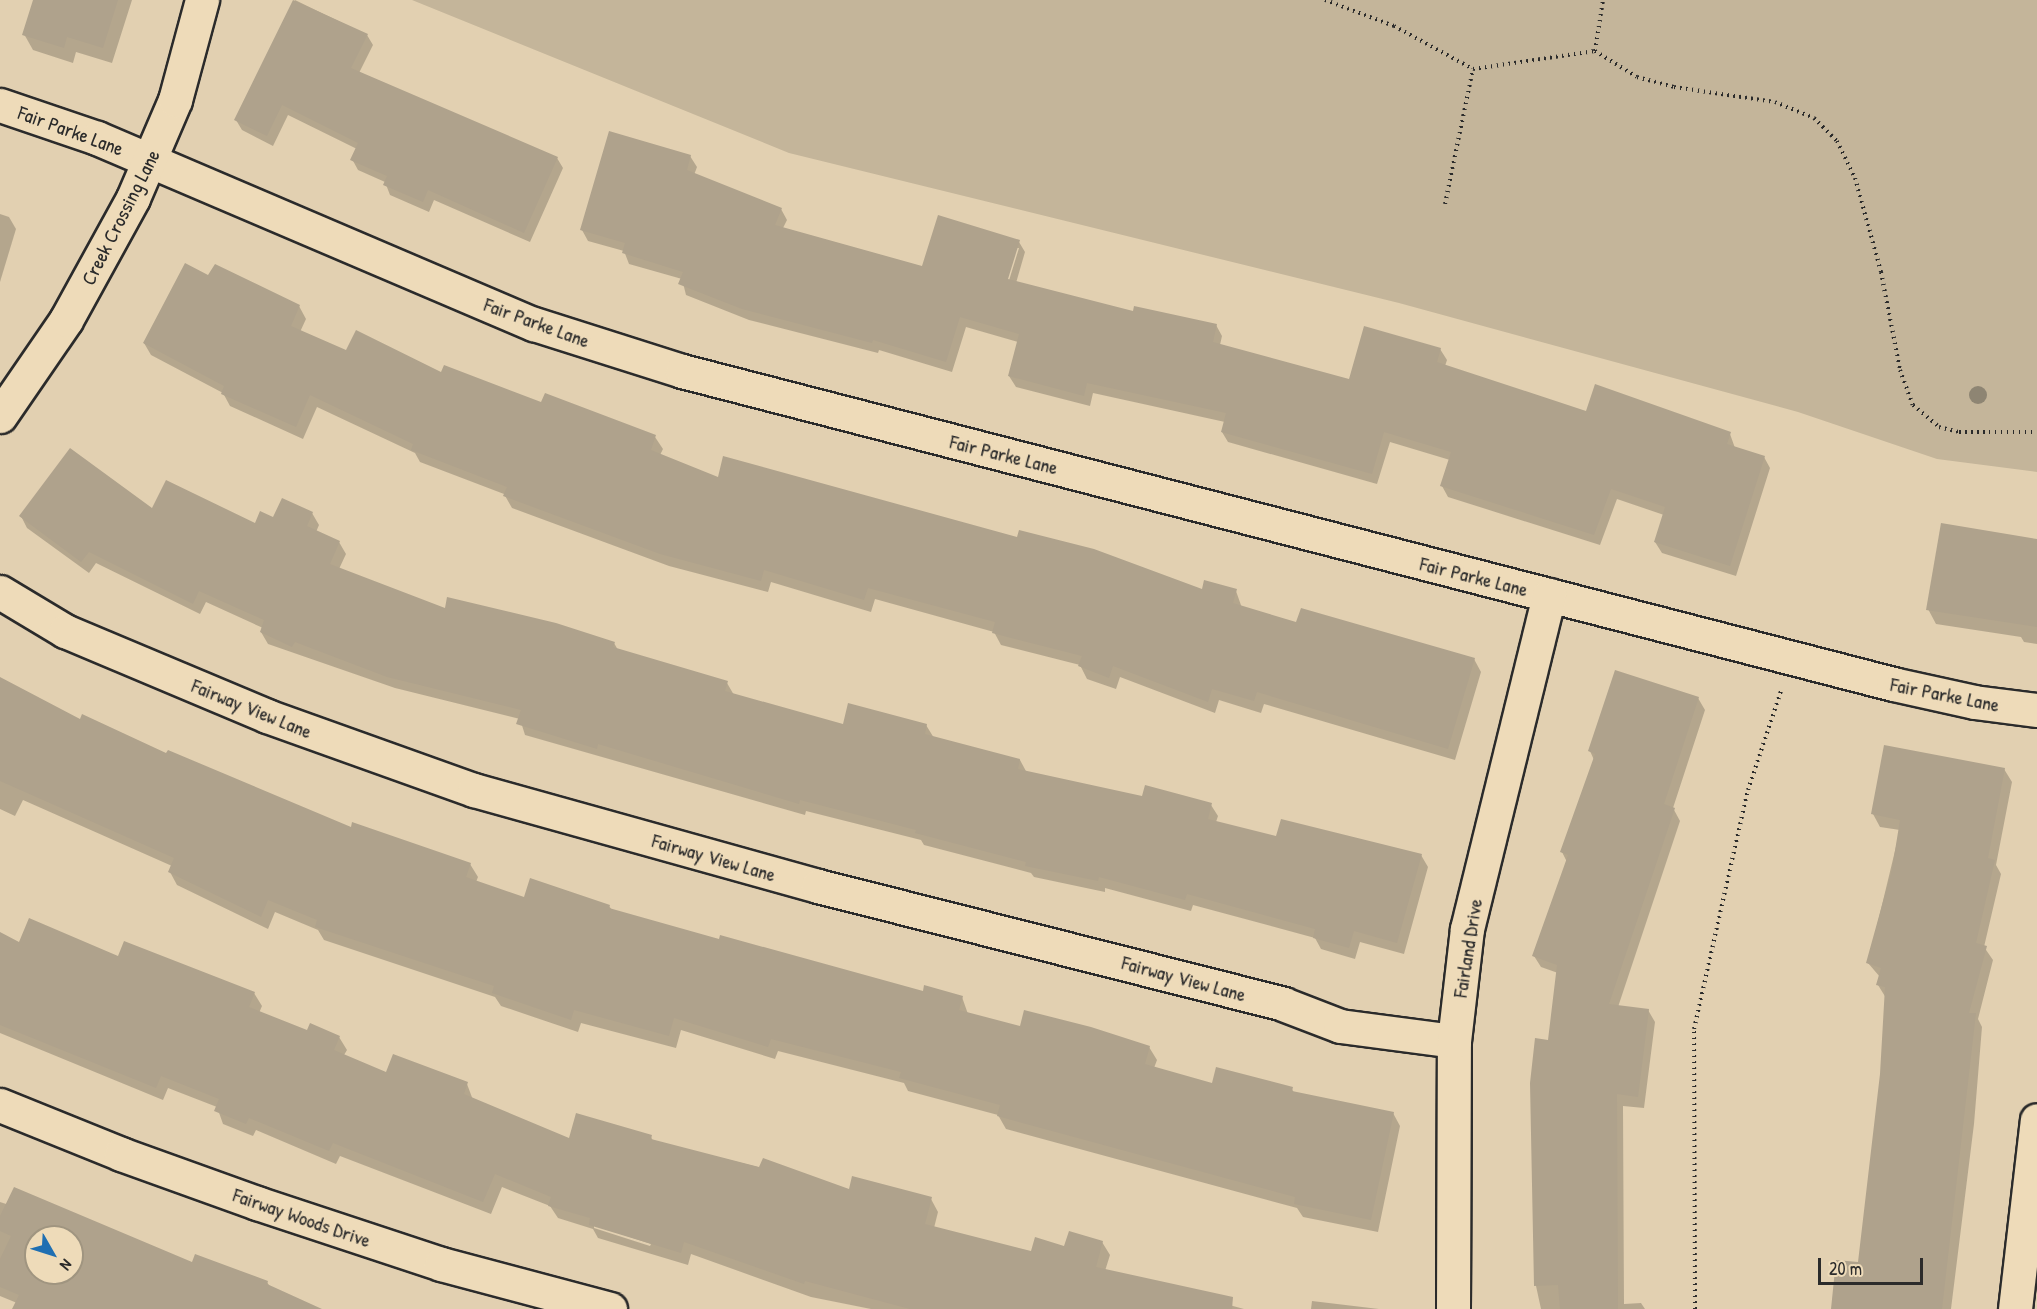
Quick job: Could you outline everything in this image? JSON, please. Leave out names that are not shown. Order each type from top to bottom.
[{"type":"street","name":"Creek Crossing Lane","points":[[0,416],[66,320],[150,160],[175,100],[202,0]]},
{"type":"street","name":"Fair Parke Lane","points":[[0,105],[35,114],[150,160],[534,324],[681,371],[1789,657],[1974,702],[2037,710]]},
{"type":"street","name":"Fairway View Lane","points":[[0,592],[65,631],[267,716],[474,790],[818,886],[1283,1004],[1340,1026],[1454,1041]]},
{"type":"street","name":"Fairland Drive","points":[[1453,1309],[1454,1041],[1467,929],[1549,595]]},
{"type":"street","name":"Fairway Woods Drive","points":[[0,1105],[121,1154],[257,1203],[441,1264],[610,1309]]},
{"type":"street","points":[[2014,1309],[2036,1139]]},
{"type":"path","points":[[1325,0],[1394,26],[1473,69],[1595,51],[1637,77],[1674,87],[1775,102],[1814,118],[1837,141],[1855,178],[1881,272],[1900,370],[1913,405],[1939,428],[1959,432],[2037,432]]},
{"type":"path","points":[[1595,51],[1603,0]]},
{"type":"path","points":[[1445,204],[1473,69]]},
{"type":"path","points":[[1695,1309],[1694,1029],[1748,790],[1789,657]]},
{"type":"shaded area","points":[[412,0],[2037,0],[2037,472],[1937,459],[1798,412],[1399,303],[789,153]]},
{"type":"building","points":[[33,0],[118,0],[103,48],[67,37],[64,48],[22,35]]},
{"type":"building","points":[[293,0],[368,34],[351,68],[558,157],[524,233],[428,190],[423,202],[383,185],[387,176],[350,160],[358,143],[282,105],[267,136],[234,120]]},
{"type":"building","points":[[609,131],[691,155],[687,170],[782,208],[775,225],[922,266],[938,215],[1020,240],[1008,279],[1133,311],[1134,306],[1217,324],[1213,342],[1349,379],[1364,326],[1441,348],[1437,362],[1586,411],[1595,384],[1731,432],[1727,444],[1765,456],[1730,566],[1654,542],[1665,507],[1611,489],[1594,535],[1440,486],[1451,452],[1384,432],[1372,474],[1221,432],[1226,413],[1087,383],[1084,396],[1008,376],[1019,334],[960,317],[946,362],[873,340],[872,343],[742,309],[678,284],[683,272],[622,253],[625,243],[580,230]]},
{"type":"building","points":[[185,263],[208,275],[215,264],[300,305],[291,326],[346,350],[356,330],[441,372],[444,365],[541,402],[545,393],[656,435],[651,450],[718,477],[723,456],[1017,537],[1019,530],[1094,549],[1202,589],[1204,580],[1237,589],[1233,603],[1296,622],[1301,608],[1475,658],[1448,749],[1257,692],[1254,701],[1212,689],[1208,702],[1113,666],[1109,678],[1078,666],[1082,656],[992,633],[995,622],[868,588],[864,600],[764,570],[761,581],[660,554],[503,496],[507,487],[411,450],[413,444],[310,395],[296,427],[221,394],[224,386],[143,343]]},
{"type":"building","points":[[70,448],[152,508],[166,480],[255,523],[260,511],[273,517],[282,498],[313,512],[307,526],[340,541],[330,564],[445,608],[447,597],[556,623],[615,642],[613,647],[728,681],[725,691],[843,724],[848,703],[927,724],[925,734],[1020,759],[1018,769],[1142,796],[1145,785],[1212,803],[1208,819],[1276,836],[1281,819],[1422,854],[1397,943],[1354,931],[1349,948],[1313,938],[1315,929],[1187,894],[1185,900],[1099,877],[1098,881],[1025,866],[1026,862],[915,833],[916,830],[800,800],[799,804],[598,744],[597,749],[516,724],[521,710],[387,677],[295,642],[292,647],[260,632],[264,620],[199,591],[193,604],[89,552],[81,562],[19,516]]},
{"type":"building","points":[[1941,523],[2037,539],[2037,627],[1926,610]]},
{"type":"building","points":[[1615,670],[1699,697],[1664,804],[1675,808],[1609,1004],[1649,1009],[1638,1097],[1617,1094],[1618,1309],[1560,1309],[1558,1285],[1534,1286],[1530,1083],[1535,1038],[1548,1040],[1557,965],[1532,956],[1568,855],[1560,852],[1595,754],[1588,751]]},
{"type":"building","points":[[0,677],[80,719],[82,714],[166,753],[168,750],[351,827],[352,822],[471,863],[466,877],[524,897],[530,878],[610,905],[609,908],[719,939],[720,935],[923,991],[924,985],[963,996],[959,1010],[1020,1026],[1024,1010],[1091,1027],[1150,1046],[1145,1064],[1212,1083],[1216,1067],[1293,1087],[1292,1091],[1394,1112],[1371,1220],[1294,1204],[1295,1197],[997,1116],[1000,1105],[899,1078],[901,1072],[771,1039],[768,1047],[674,1018],[669,1036],[574,1010],[571,1020],[492,993],[494,986],[315,927],[317,920],[268,900],[261,917],[168,872],[174,858],[0,781]]},
{"type":"building","points":[[1884,745],[2005,768],[1988,858],[1995,860],[1976,943],[1987,946],[1969,1013],[1976,1013],[1942,1309],[1831,1309],[1836,1260],[1858,1262],[1880,1074],[1885,987],[1876,985],[1881,968],[1866,963],[1892,869],[1900,820],[1871,814]]},
{"type":"building","points":[[29,918],[118,956],[124,941],[255,992],[249,1007],[307,1030],[310,1023],[340,1036],[334,1050],[386,1072],[393,1054],[468,1082],[464,1094],[569,1138],[576,1113],[652,1135],[651,1139],[759,1167],[763,1158],[849,1189],[852,1176],[932,1197],[925,1224],[1031,1251],[1035,1237],[1064,1246],[1069,1231],[1103,1241],[1096,1267],[1233,1297],[1232,1309],[910,1309],[805,1281],[804,1284],[684,1242],[681,1253],[589,1225],[590,1218],[548,1206],[551,1197],[495,1174],[483,1202],[333,1143],[329,1151],[249,1118],[246,1124],[214,1111],[219,1099],[161,1076],[156,1088],[0,1025],[0,932],[19,942]]},
{"type":"building","points":[[14,1187],[192,1262],[195,1254],[268,1281],[267,1284],[322,1309],[12,1309],[19,1295],[0,1287],[0,1259],[11,1236],[0,1231],[0,1216]]}]
